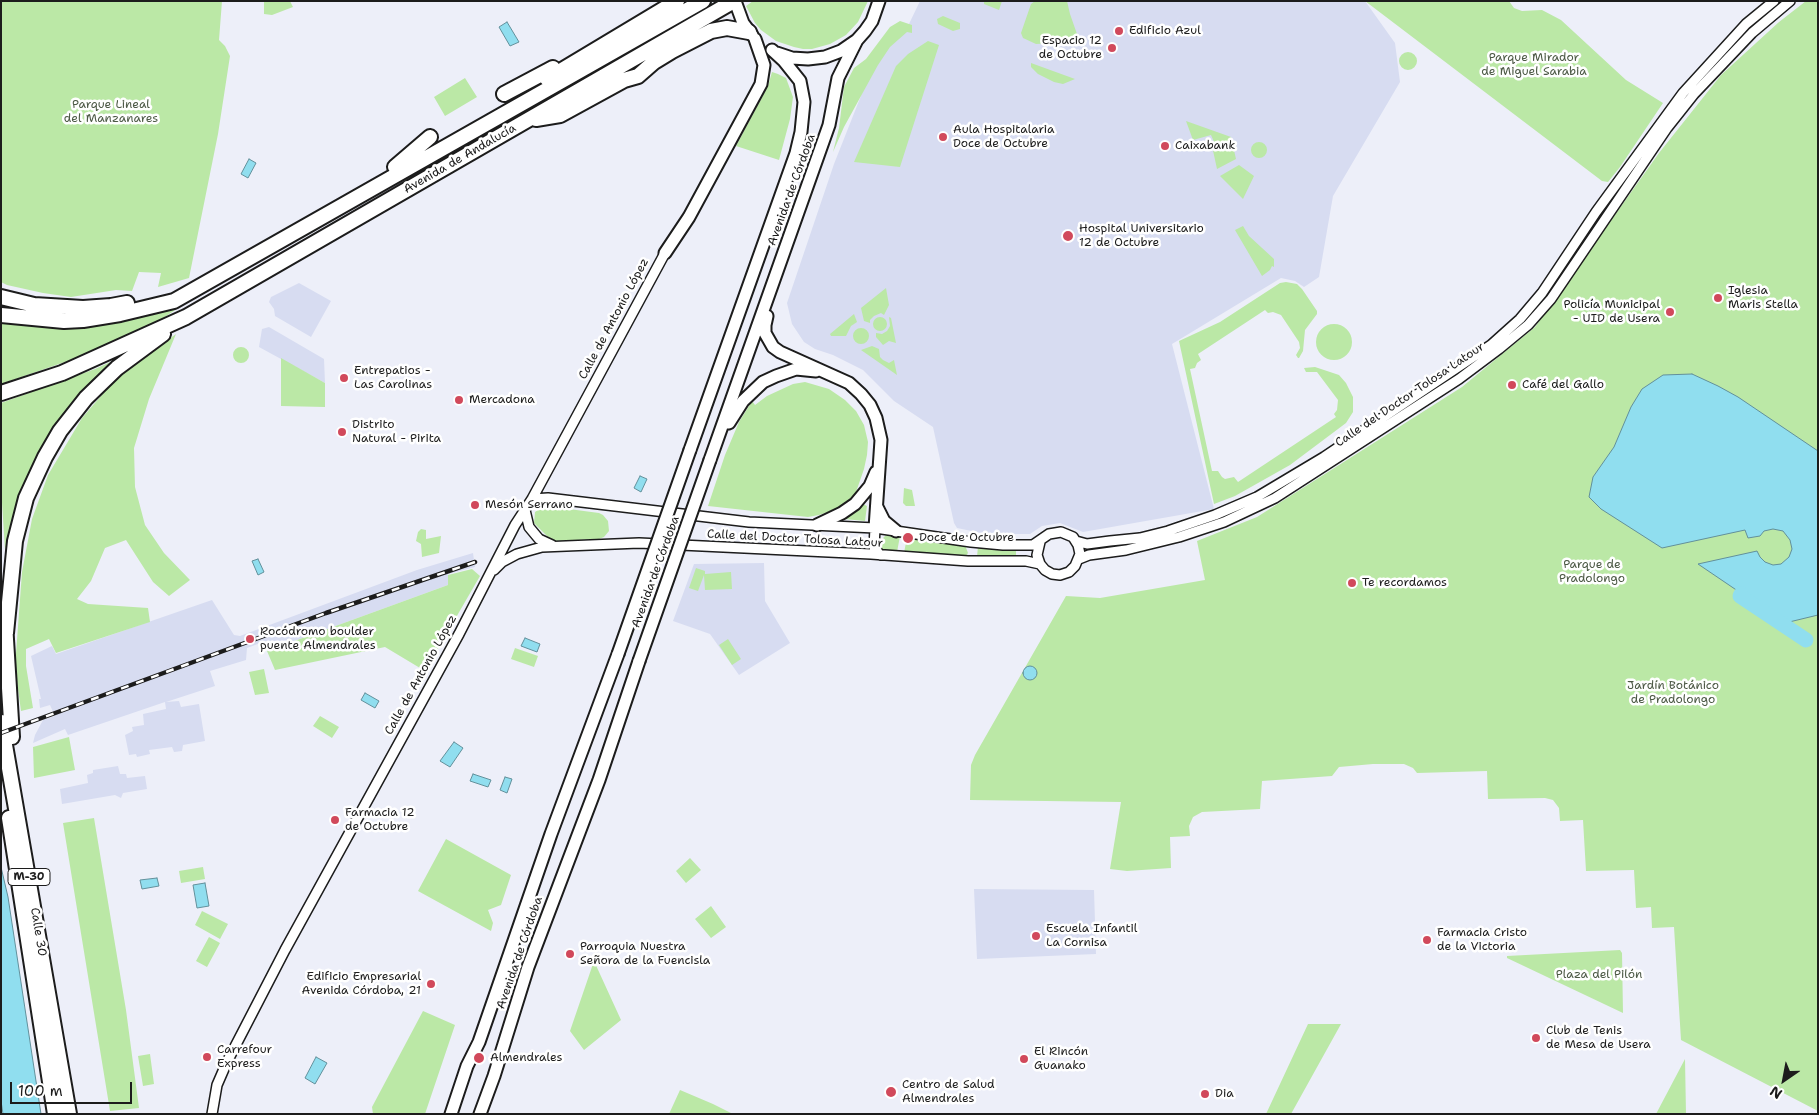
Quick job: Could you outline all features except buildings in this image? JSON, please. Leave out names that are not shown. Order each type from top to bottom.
[{"type":"highway","points":[[523,103],[541,83],[677,1]]},
{"type":"highway","name":"Avenida de Andalucía","points":[[209,282],[350,200],[703,1]]},
{"type":"highway","name":"Avenida de Andalucía","points":[[186,317],[526,121],[735,4]]},
{"type":"highway","points":[[526,121],[560,115],[624,80],[638,76],[666,55],[711,31],[727,28],[752,35]]},
{"type":"highway","points":[[504,94],[610,41]]},
{"type":"highway","points":[[350,200],[362,188],[400,163],[430,137]]},
{"type":"highway","points":[[1,297],[34,305],[58,307],[111,306],[168,296],[209,282]]},
{"type":"highway","points":[[1,315],[64,321],[104,317],[174,301],[209,282]]},
{"type":"highway","points":[[1,393],[62,373],[186,317]]},
{"type":"highway","points":[[6,633],[15,540],[26,498],[52,444],[86,398],[117,368],[186,317]]},
{"type":"highway","points":[[1,593],[6,633],[12,739],[4,759],[55,1114]]},
{"type":"highway","name":"Calle 30","points":[[1,722],[4,759],[24,847],[69,1114]]},
{"type":"highway","points":[[49,999],[68,1062],[78,1114]]},
{"type":"main road","points":[[752,35],[772,50],[792,58],[808,60],[825,57],[841,51],[857,40],[872,21],[879,1]]},
{"type":"main road","points":[[664,253],[689,217],[761,84],[764,65],[752,35],[735,4]]},
{"type":"main road","name":"Avenida de Córdoba","points":[[480,1114],[528,967],[598,780],[830,126],[838,78],[857,40]]},
{"type":"main road","name":"Avenida de Córdoba","points":[[451,1114],[466,1066],[479,1042],[557,816],[618,654],[796,153],[804,102],[800,81],[784,61],[772,50]]},
{"type":"main road","points":[[798,214],[792,242],[765,322],[765,333],[770,344],[776,350],[849,383],[870,405],[876,418],[881,440],[875,528]]},
{"type":"main road","points":[[711,459],[732,416],[742,401],[758,386],[776,376],[796,370],[827,373]]},
{"type":"main road","points":[[817,525],[856,504],[870,486],[880,463]]},
{"type":"main road","points":[[877,506],[884,521],[896,531]]},
{"type":"street","name":"Calle del Doctor Tolosa Latour","points":[[532,499],[542,497],[749,522],[875,528],[971,542],[1029,546],[1040,542],[1048,534],[1056,532],[1069,535],[1082,544],[1140,538],[1215,516],[1257,497],[1324,457],[1491,344],[1520,319],[1542,293],[1602,204],[1683,93],[1746,24],[1774,1]]},
{"type":"street","name":"Calle del Doctor Tolosa Latour","points":[[491,574],[502,562],[517,554],[534,549],[555,546],[639,544],[968,561],[1026,561],[1040,564],[1049,572],[1060,574],[1072,570],[1079,559],[1089,555],[1126,550],[1179,537],[1224,522],[1275,498],[1450,385],[1528,325],[1551,299],[1667,128],[1694,94],[1752,33],[1790,1]]},
{"type":"street","name":"Calle de Antonio López","points":[[212,1114],[217,1085],[227,1062],[297,928],[491,574],[515,525],[532,499],[664,253]]},
{"type":"street","points":[[525,510],[527,523],[534,533],[545,543],[555,546]]},
{"type":"street","points":[[875,528],[874,550],[880,555]]},
{"type":"street","points":[[1076,541],[1079,559]]},
{"type":"street","points":[[968,561],[973,552],[971,542]]},
{"type":"street","points":[[1040,542],[1037,555],[1040,564]]},
{"type":"shaded area","name":"Hospital Universitario 12 de Octubre","points":[[920,1],[1365,1],[1395,43],[1400,82],[1333,196],[1319,277],[1304,287],[1295,281],[1281,278],[1172,344],[1214,509],[1083,532],[1060,523],[1042,526],[1030,534],[986,534],[957,528],[954,523],[933,427],[894,401],[863,370],[833,355],[815,349],[804,342],[792,324],[787,303],[834,164],[885,35],[909,24]]},
{"type":"shaded area","points":[[299,283],[331,301],[311,337],[275,316],[274,309],[269,302],[271,297]]},
{"type":"shaded area","points":[[269,327],[324,359],[325,383],[259,347],[262,329]]},
{"type":"shaded area","points":[[473,553],[475,567],[448,574],[448,585],[267,651],[263,642],[247,648],[246,660],[210,671],[215,686],[166,702],[179,701],[181,707],[199,704],[205,741],[183,745],[182,751],[174,752],[172,747],[149,750],[150,754],[137,757],[136,754],[129,755],[125,735],[133,731],[132,727],[144,725],[143,714],[166,709],[165,702],[68,735],[65,729],[33,743],[43,720],[55,716],[50,705],[40,708],[39,699],[41,699],[31,656],[52,646],[56,654],[212,600],[234,635],[240,636],[417,570]]},
{"type":"shaded area","points":[[764,563],[765,601],[790,643],[739,675],[710,634],[673,621],[694,564]]},
{"type":"shaded area","points":[[118,766],[120,774],[126,774],[127,778],[145,776],[147,789],[123,793],[121,798],[115,795],[62,804],[60,789],[88,783],[87,775],[93,773],[93,770]]},
{"type":"shaded area","name":"Escuela Infantil La Cornisa","points":[[974,889],[1094,890],[1096,954],[977,959]]},
{"type":"green space","name":"Parque Lineal del Manzanares","points":[[1,1],[222,1],[219,40],[225,46],[230,56],[218,134],[189,278],[158,287],[161,273],[139,272],[132,291],[116,290],[71,297],[43,293],[1,282]]},
{"type":"green space","points":[[264,1],[290,1],[293,7],[272,15],[264,14]]},
{"type":"green space","points":[[753,1],[868,1],[858,22],[846,35],[830,44],[812,49],[803,49],[776,41],[761,30],[746,6]]},
{"type":"green space","points":[[981,1],[1002,1],[999,10]]},
{"type":"green space","points":[[1035,1],[1067,1],[1077,34],[1060,43],[1036,44],[1023,38],[1021,33],[1031,4]]},
{"type":"green space","name":"Parque Mirador de Miguel Sarabia","points":[[1365,1],[1509,1],[1514,8],[1522,11],[1542,10],[1561,20],[1626,80],[1663,103],[1620,167],[1608,182],[1602,181]]},
{"type":"green space","name":"Parque de Pradolongo","points":[[1806,1],[1818,1],[1818,1111],[1681,1040],[1674,927],[1652,928],[1651,907],[1636,908],[1634,870],[1586,871],[1583,820],[1560,821],[1559,808],[1553,800],[1545,798],[1488,799],[1487,771],[1417,773],[1413,768],[1404,764],[1373,764],[1339,767],[1332,776],[1262,781],[1260,809],[1202,812],[1193,817],[1189,826],[1190,836],[1170,837],[1171,868],[1127,871],[1110,869],[1121,802],[970,800],[971,765],[975,755],[1066,596],[1100,598],[1205,580],[1197,541],[1257,517],[1462,387],[1535,327],[1659,153],[1721,75],[1779,22]]},
{"type":"green space","points":[[943,16],[960,23],[960,29],[953,31],[938,24],[937,19]]},
{"type":"green space","points":[[900,21],[912,25],[912,33],[907,32],[890,47],[878,65],[844,127],[833,152],[839,128],[844,87],[854,68],[866,59],[890,27]]},
{"type":"green space","points":[[928,41],[939,45],[900,167],[854,162],[896,66],[908,54]]},
{"type":"green space","points":[[1408,52],[1414,55],[1417,61],[1414,67],[1408,70],[1402,67],[1399,61],[1402,55]]},
{"type":"green space","points":[[1031,63],[1075,79],[1063,84],[1054,82],[1038,74],[1031,67]]},
{"type":"green space","points":[[772,72],[786,78],[793,97],[790,119],[779,160],[736,146],[768,86]]},
{"type":"green space","points":[[465,78],[477,97],[445,116],[434,97]]},
{"type":"green space","points":[[1186,121],[1231,137],[1236,159],[1217,169],[1212,146],[1215,144],[1211,135],[1193,140]]},
{"type":"green space","points":[[1259,142],[1265,144],[1267,150],[1265,156],[1259,158],[1253,156],[1251,150],[1253,144]]},
{"type":"green space","points":[[1239,165],[1254,176],[1243,199],[1220,176]]},
{"type":"green space","points":[[1243,226],[1249,236],[1274,259],[1274,267],[1272,266],[1262,276],[1235,230]]},
{"type":"green space","points":[[1280,283],[1297,284],[1317,311],[1317,314],[1305,330],[1303,351],[1299,358],[1296,355],[1300,348],[1299,342],[1281,315],[1273,312],[1268,313],[1265,310],[1198,354],[1201,360],[1195,368],[1190,369],[1212,471],[1218,471],[1225,479],[1234,477],[1238,482],[1336,417],[1334,414],[1337,410],[1338,400],[1317,372],[1306,372],[1304,368],[1315,367],[1339,375],[1346,383],[1353,397],[1353,412],[1346,423],[1290,465],[1235,496],[1214,504],[1179,341],[1220,322]]},
{"type":"green space","points":[[886,288],[889,305],[884,315],[881,313],[874,316],[870,323],[864,321],[861,308]]},
{"type":"green space","points":[[178,308],[162,319],[97,351],[1,384],[1,322],[55,326],[115,320]]},
{"type":"green space","points":[[854,314],[857,322],[851,326],[846,336],[831,336],[830,334]]},
{"type":"green space","points":[[880,317],[885,319],[887,324],[885,329],[880,331],[875,329],[873,324],[875,319]]},
{"type":"green space","points":[[889,317],[891,318],[896,343],[889,341],[883,345],[876,337],[876,333],[882,334],[887,331],[890,326]]},
{"type":"green space","points":[[1334,324],[1341,325],[1347,329],[1351,335],[1351,349],[1347,355],[1341,359],[1334,360],[1327,359],[1321,355],[1317,349],[1316,342],[1317,335],[1321,329],[1327,325]]},
{"type":"green space","points":[[858,328],[864,328],[869,333],[867,342],[858,344],[853,339],[853,333]]},
{"type":"green space","points":[[176,334],[149,399],[134,448],[135,487],[145,525],[164,553],[190,580],[169,596],[153,582],[126,540],[105,548],[91,581],[77,599],[88,604],[148,608],[150,622],[56,653],[49,639],[26,649],[26,666],[33,708],[21,711],[15,667],[22,572],[32,519],[48,475],[82,418],[119,375]]},
{"type":"green space","points":[[872,346],[879,349],[880,357],[883,360],[889,363],[894,360],[897,375],[861,350]]},
{"type":"green space","points":[[241,347],[247,349],[249,355],[247,361],[241,363],[235,361],[233,355],[235,349]]},
{"type":"green space","points":[[121,357],[101,374],[69,407],[38,454],[22,491],[5,550],[1,487],[1,403],[95,369]]},
{"type":"green space","points":[[281,358],[325,383],[325,407],[281,406]]},
{"type":"green space","points":[[805,382],[829,389],[845,400],[856,411],[864,425],[868,442],[867,455],[855,495],[834,510],[808,517],[708,506],[725,455],[739,422],[752,401],[755,405],[767,396],[793,384]]},
{"type":"green space","points":[[904,488],[912,490],[915,506],[906,506],[903,503]]},
{"type":"green space","points":[[863,504],[867,506],[865,521],[844,519]]},
{"type":"green space","points":[[546,506],[599,513],[608,521],[609,531],[604,537],[599,539],[555,541],[534,523],[535,512]]},
{"type":"green space","points":[[421,529],[426,530],[426,539],[441,536],[439,553],[422,557],[421,544],[416,541],[418,532]]},
{"type":"green space","points":[[886,535],[900,536],[897,552],[882,549],[881,540]]},
{"type":"green space","points":[[907,537],[965,545],[968,553],[965,557],[904,553]]},
{"type":"green space","points":[[978,546],[1016,550],[1016,557],[977,557]]},
{"type":"green space","points":[[696,568],[705,571],[705,574],[731,572],[732,589],[705,590],[704,575],[698,591],[689,588]]},
{"type":"green space","points":[[472,569],[480,576],[425,671],[385,647],[275,670],[267,651],[448,585],[448,575]]},
{"type":"green space","points":[[728,639],[741,659],[732,665],[719,645]]},
{"type":"green space","points":[[515,648],[538,656],[534,667],[511,659]]},
{"type":"green space","points":[[264,669],[269,693],[255,695],[249,672]]},
{"type":"green space","points":[[320,716],[339,727],[332,738],[313,726]]},
{"type":"green space","points":[[69,737],[75,770],[34,778],[33,747]]},
{"type":"green space","points":[[94,818],[126,1010],[139,1108],[110,1111],[63,823]]},
{"type":"green space","points":[[446,839],[511,875],[501,905],[488,910],[493,923],[491,931],[418,891]]},
{"type":"green space","points":[[690,858],[701,870],[686,883],[676,871]]},
{"type":"green space","points":[[203,867],[205,879],[181,883],[179,871]]},
{"type":"green space","points":[[711,906],[726,927],[711,938],[695,919]]},
{"type":"green space","points":[[202,911],[228,924],[220,939],[195,925]]},
{"type":"green space","points":[[209,937],[220,943],[207,967],[196,961]]},
{"type":"green space","name":"Plaza del Pilón","points":[[1620,950],[1622,953],[1623,1013],[1507,958],[1507,956]]},
{"type":"green space","points":[[594,961],[621,1020],[584,1050],[570,1031]]},
{"type":"green space","points":[[423,1011],[455,1025],[425,1114],[373,1114],[372,1107]]},
{"type":"green space","points":[[1308,1024],[1341,1024],[1291,1114],[1266,1114]]},
{"type":"green space","points":[[150,1054],[154,1084],[143,1086],[138,1056]]},
{"type":"green space","points":[[1685,1059],[1686,1114],[1656,1114]]},
{"type":"green space","points":[[680,1090],[713,1104],[733,1114],[669,1114]]},
{"type":"water","points":[[507,22],[519,42],[510,46],[499,27]]},
{"type":"water","points":[[249,159],[256,163],[248,178],[241,174]]},
{"type":"water","points":[[1692,374],[1738,397],[1818,451],[1818,615],[1785,623],[1698,564],[1757,551],[1765,562],[1773,565],[1781,564],[1789,557],[1792,549],[1790,540],[1783,531],[1773,529],[1764,531],[1760,536],[1748,538],[1745,530],[1662,548],[1601,509],[1589,497],[1593,477],[1614,447],[1631,407],[1642,389],[1663,375]]},
{"type":"water","points":[[640,476],[647,479],[641,492],[634,488]]},
{"type":"water","points":[[258,559],[264,572],[258,575],[252,561]]},
{"type":"water","points":[[525,638],[540,644],[537,652],[521,646]]},
{"type":"water","points":[[1030,666],[1035,668],[1037,673],[1035,678],[1030,680],[1025,678],[1023,673],[1025,668]]},
{"type":"water","points":[[365,693],[379,701],[375,708],[361,700]]},
{"type":"water","points":[[454,742],[463,748],[450,767],[440,761]]},
{"type":"water","points":[[473,774],[491,780],[488,787],[470,781]]},
{"type":"water","points":[[505,777],[512,779],[507,793],[500,790]]},
{"type":"water","points":[[1,867],[8,897],[41,1114],[3,1114],[1,1101]]},
{"type":"water","points":[[157,878],[159,886],[142,889],[140,880]]},
{"type":"water","points":[[205,883],[209,906],[197,908],[193,885]]},
{"type":"water","points":[[316,1057],[327,1063],[315,1084],[305,1078]]},
{"type":"waterway","points":[[1741,594],[1740,596],[1806,640]]},
{"type":"railway","points":[[1,733],[326,613],[475,562]]},
{"type":"place","name":"Edificio Azul","points":[[1119,31]]},
{"type":"place","name":"Espacio 12 de Octubre","points":[[1112,48]]},
{"type":"place","name":"Aula Hospitalaria Doce de Octubre","points":[[943,137]]},
{"type":"place","name":"Caixabank","points":[[1165,146]]},
{"type":"place","name":"Hospital Universitario 12 de Octubre","points":[[1068,236]]},
{"type":"place","name":"Iglesia Maris Stella","points":[[1718,298]]},
{"type":"place","name":"Policía Municipal - UID de Usera","points":[[1670,312]]},
{"type":"place","name":"Entrepatios - Las Carolinas","points":[[344,378]]},
{"type":"place","name":"Café del Gallo","points":[[1512,385]]},
{"type":"place","name":"Mercadona","points":[[459,400]]},
{"type":"place","name":"Distrito Natural - Pirita","points":[[342,432]]},
{"type":"place","name":"Mesón Serrano","points":[[475,505]]},
{"type":"place","name":"Doce de Octubre","points":[[908,538]]},
{"type":"place","name":"Te recordamos","points":[[1352,583]]},
{"type":"place","name":"Rocódromo boulder puente Almendrales","points":[[250,639]]},
{"type":"place","name":"Farmacia 12 de Octubre","points":[[335,820]]},
{"type":"place","name":"Escuela Infantil La Cornisa","points":[[1036,936]]},
{"type":"place","name":"Farmacia Cristo de la Victoria","points":[[1427,940]]},
{"type":"place","name":"Parroquia Nuestra Señora de la Fuencisla","points":[[570,954]]},
{"type":"place","name":"Edificio Empresarial Avenida Córdoba, 21","points":[[431,984]]},
{"type":"place","name":"Club de Tenis de Mesa de Usera","points":[[1536,1038]]},
{"type":"place","name":"Carrefour Express","points":[[207,1057]]},
{"type":"place","name":"Almendrales","points":[[479,1058]]},
{"type":"place","name":"El Rincón Guanako","points":[[1024,1059]]},
{"type":"place","name":"Centro de Salud Almendrales","points":[[891,1092]]},
{"type":"place","name":"Dia","points":[[1205,1094]]},
{"type":"park label","name":"Jardín Botánico de Pradolongo","points":[[1673,693]]}]
